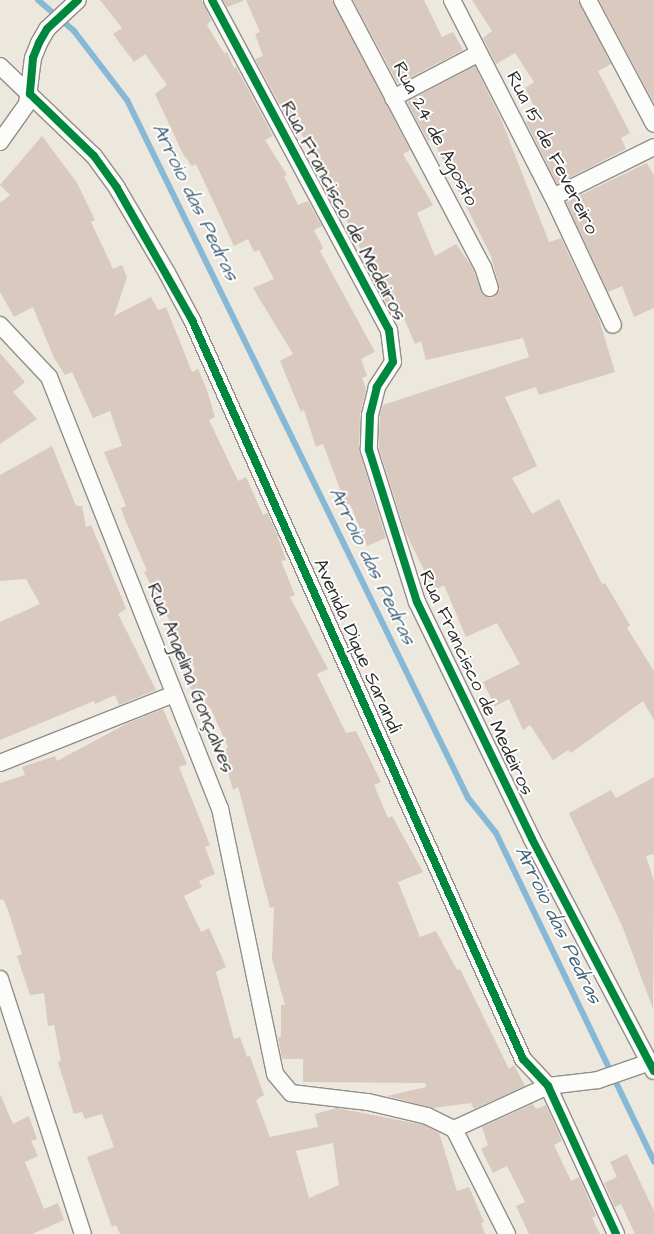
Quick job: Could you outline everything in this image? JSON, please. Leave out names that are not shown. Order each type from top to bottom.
[{"type":"street","name":"Rua Francisco de Medeiros","points":[[212,0],[389,330],[393,362],[377,387],[370,415],[369,450],[416,602],[527,829],[652,1066]]},
{"type":"street","name":"Rua 24 de Agosto","points":[[342,0],[483,267],[490,288]]},
{"type":"street","name":"Rua 15 de Fevereiro","points":[[452,0],[553,197],[613,326]]},
{"type":"street","points":[[588,0],[654,124]]},
{"type":"street","points":[[0,142],[22,116],[30,94],[32,58],[47,29],[77,1]]},
{"type":"street","points":[[393,98],[479,52]]},
{"type":"street","name":"Avenida Dique Sarandi","points":[[0,66],[94,156],[117,188],[192,320],[523,1059],[548,1086],[616,1234]]},
{"type":"street","points":[[553,197],[654,147]]},
{"type":"street","name":"Rua Angelina Gonçalves","points":[[0,325],[49,377],[220,808],[228,840],[241,921],[275,1074],[291,1093],[368,1102],[427,1116],[454,1129]]},
{"type":"street","points":[[0,763],[174,694]]},
{"type":"street","points":[[0,979],[83,1234]]},
{"type":"street","points":[[507,1234],[454,1129],[548,1086],[598,1080],[629,1069],[652,1066]]},
{"type":"building","points":[[100,0],[202,0],[211,20],[207,25],[224,53],[227,52],[234,68],[236,67],[273,136],[265,140],[287,175],[284,176],[298,205],[308,201],[322,226],[314,230],[323,248],[320,251],[375,352],[361,359],[367,376],[362,378],[366,389],[360,415],[359,450],[386,538],[367,546],[350,504],[346,505],[323,444],[316,447],[304,410],[301,412],[280,361],[293,354],[253,288],[274,279],[259,250],[254,252],[248,239],[234,246],[196,164],[192,166],[183,154],[155,94],[167,85],[145,54],[134,62],[113,34],[122,28]]},
{"type":"building","points":[[223,0],[243,0],[243,1],[227,7]]},
{"type":"building","points":[[246,0],[332,0],[410,150],[403,154],[433,205],[417,213],[435,256],[456,244],[472,267],[483,295],[493,298],[500,290],[491,256],[432,138],[428,141],[407,102],[475,66],[501,119],[549,242],[561,238],[598,316],[615,372],[539,395],[536,387],[505,397],[537,466],[512,478],[532,514],[559,499],[602,584],[605,583],[630,625],[627,628],[654,671],[654,720],[643,701],[571,753],[568,750],[553,760],[530,725],[523,730],[509,699],[495,706],[483,682],[520,664],[497,623],[466,637],[444,585],[434,591],[405,531],[379,449],[380,416],[383,405],[529,357],[523,338],[426,360],[421,341],[415,344],[397,302],[387,305],[344,215],[340,217],[327,193],[334,191],[310,143],[307,144],[296,125],[292,127],[255,59],[263,56],[255,34],[260,32]]},
{"type":"building","points":[[353,0],[424,0],[442,37],[453,32],[463,50],[398,84]]},
{"type":"building","points":[[472,0],[578,0],[611,64],[598,71],[630,133],[621,138],[626,149],[557,184],[526,122],[539,116],[525,88],[534,82],[515,53],[496,64],[483,38],[492,31]]},
{"type":"building","points":[[599,0],[654,0],[654,103]]},
{"type":"building","points":[[42,136],[77,183],[95,220],[91,222],[113,269],[122,265],[127,277],[114,316],[151,297],[158,310],[166,307],[192,372],[198,369],[215,417],[209,420],[238,481],[246,477],[263,515],[267,513],[275,529],[286,560],[281,561],[295,595],[290,597],[328,669],[317,674],[346,733],[356,731],[381,782],[374,785],[388,818],[392,816],[423,872],[398,882],[420,937],[436,931],[457,970],[460,969],[509,1069],[514,1065],[525,1086],[474,1109],[471,1103],[433,1108],[387,1096],[426,1087],[425,1083],[303,1082],[303,1059],[282,1059],[278,1037],[281,1037],[281,1005],[285,1005],[272,959],[274,907],[270,908],[238,787],[233,790],[222,752],[228,747],[210,707],[200,709],[190,686],[197,683],[192,671],[195,669],[144,572],[147,571],[121,508],[126,506],[104,452],[122,446],[110,411],[93,418],[72,372],[65,375],[54,358],[33,307],[14,317],[0,292],[0,203],[10,195],[0,185]]},
{"type":"building","points":[[647,163],[654,176],[654,308],[634,317],[622,286],[608,292],[566,202]]},
{"type":"building","points":[[0,353],[25,382],[13,392],[37,419],[0,444]]},
{"type":"building","points":[[52,446],[76,506],[82,506],[86,527],[91,525],[121,596],[126,609],[118,614],[156,690],[119,705],[115,695],[95,704],[94,701],[0,740],[0,622],[40,604],[26,579],[0,581],[0,475]]},
{"type":"building","points":[[163,709],[187,764],[179,767],[210,845],[205,847],[215,874],[199,881],[202,887],[184,896],[201,932],[209,928],[226,967],[216,972],[234,1039],[240,1037],[247,1057],[250,1056],[264,1095],[256,1100],[270,1137],[318,1127],[315,1114],[337,1108],[424,1125],[439,1133],[457,1191],[469,1187],[484,1222],[481,1223],[485,1234],[120,1234],[116,1225],[112,1227],[87,1157],[114,1147],[102,1114],[85,1119],[82,1112],[74,1114],[58,1062],[61,1061],[54,1025],[48,1026],[44,993],[30,995],[17,956],[22,954],[8,910],[3,899],[0,900],[0,783],[25,775],[22,767],[55,756],[57,761],[128,723]],"holes":[[[333,1143],[339,1185],[309,1198],[296,1151]]]},
{"type":"building","points":[[654,777],[654,854],[646,856],[654,881],[653,1009],[623,928],[569,813],[611,790],[616,798]]},
{"type":"building","points":[[0,1094],[13,1124],[29,1116],[37,1139],[31,1141],[38,1156],[25,1162],[44,1209],[58,1203],[64,1220],[32,1234],[0,1234]]},
{"type":"building","points":[[533,1104],[536,1109],[546,1105],[562,1141],[554,1145],[571,1181],[579,1177],[596,1216],[592,1218],[600,1234],[529,1234],[516,1206],[525,1202],[507,1166],[493,1173],[481,1149],[488,1145],[482,1127]]},
{"type":"building","points":[[627,1154],[654,1211],[654,1234],[635,1234],[621,1204],[615,1207],[604,1183],[617,1177],[610,1162]]},
{"type":"waterway","name":"Arroio das Pedras","points":[[38,0],[74,31],[127,100],[468,798],[496,833],[654,1162]]},
{"type":"cycle path","points":[[78,0],[47,29],[39,43],[33,58],[30,94],[94,156],[117,188],[192,320],[523,1059],[548,1086],[616,1234]]},
{"type":"cycle path","points":[[212,0],[389,330],[393,362],[377,387],[370,415],[369,450],[417,602],[532,839],[654,1071]]}]
